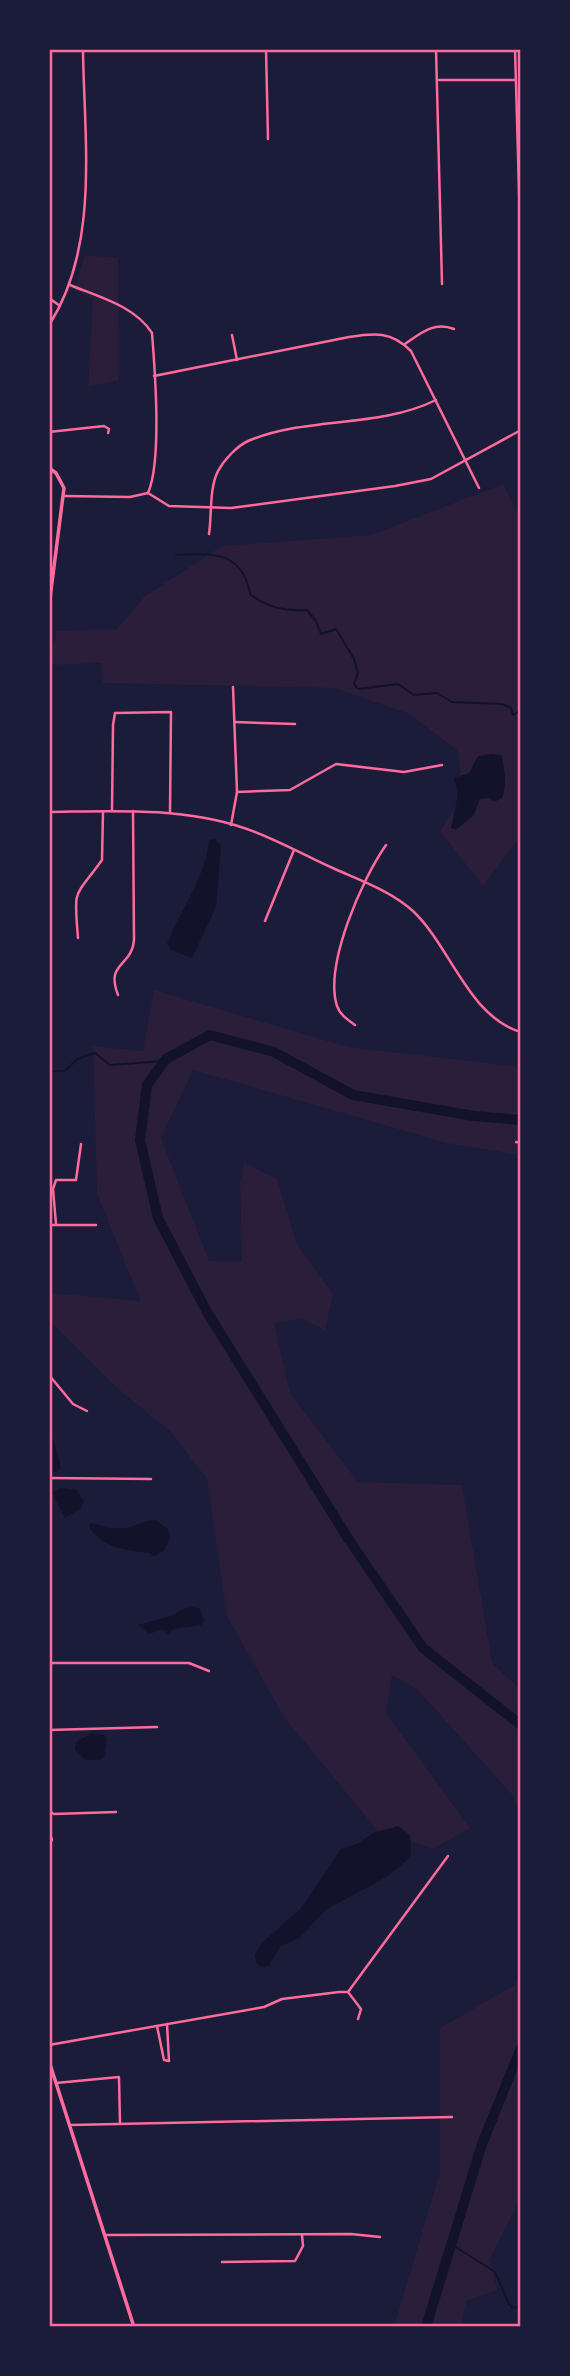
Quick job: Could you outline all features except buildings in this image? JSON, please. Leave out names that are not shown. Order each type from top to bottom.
[{"type":"main road","points":[[49,468],[63,483],[64,496],[49,606]]},
{"type":"main road","points":[[49,2061],[134,2327]]},
{"type":"street","points":[[49,325],[70,285],[82,246],[83,49]]},
{"type":"street","points":[[266,49],[268,139]]},
{"type":"street","points":[[436,49],[442,284]]},
{"type":"street","points":[[515,49],[521,260]]},
{"type":"street","points":[[437,80],[516,80]]},
{"type":"street","points":[[70,285],[143,319],[152,333],[154,480],[148,493]]},
{"type":"street","points":[[49,298],[60,306]]},
{"type":"street","points":[[405,344],[431,327],[442,324],[453,329]]},
{"type":"street","points":[[154,376],[377,333],[392,336],[405,344],[479,488]]},
{"type":"street","points":[[232,335],[237,360]]},
{"type":"street","points":[[209,534],[213,507],[212,489],[219,470],[246,442],[271,434],[404,414],[436,400]]},
{"type":"street","points":[[49,432],[104,426],[109,429],[108,433]]},
{"type":"street","points":[[64,496],[130,498],[148,493],[169,506],[213,507],[263,505],[395,486],[431,479],[521,430]]},
{"type":"street","points":[[231,825],[237,792],[233,687]]},
{"type":"street","points":[[112,811],[113,725],[116,713],[171,712],[170,812]]},
{"type":"street","points":[[235,722],[295,724]]},
{"type":"street","points":[[237,792],[290,790],[336,764],[404,772],[442,765]]},
{"type":"street","points":[[79,938],[74,907],[84,880],[103,860],[103,811]]},
{"type":"street","points":[[118,995],[113,975],[133,950],[134,940],[133,811]]},
{"type":"street","points":[[49,812],[170,812],[231,825],[263,835],[390,894],[414,912],[437,938],[466,984],[497,1023],[521,1032]]},
{"type":"street","points":[[355,1025],[343,1017],[337,1007],[333,972],[365,883],[386,845]]},
{"type":"street","points":[[265,921],[293,850]]},
{"type":"street","points":[[55,1224],[53,1189],[56,1180],[76,1180],[81,1144]]},
{"type":"street","points":[[49,1225],[96,1225]]},
{"type":"street","points":[[49,1376],[73,1404],[87,1411]]},
{"type":"street","points":[[49,1478],[151,1479]]},
{"type":"street","points":[[49,1663],[189,1663],[209,1671]]},
{"type":"street","points":[[49,1730],[157,1727]]},
{"type":"street","points":[[49,1811],[54,1814],[116,1812]]},
{"type":"street","points":[[49,1830],[52,1840],[49,1843]]},
{"type":"street","points":[[49,2045],[264,2007],[282,1999],[348,1992],[448,1856]]},
{"type":"street","points":[[348,1992],[361,2009],[358,2020]]},
{"type":"street","points":[[157,2026],[164,2060],[169,2062],[167,2024]]},
{"type":"street","points":[[56,2083],[119,2077],[120,2123]]},
{"type":"street","points":[[70,2126],[452,2117]]},
{"type":"street","points":[[105,2235],[380,2237]]},
{"type":"street","points":[[222,2262],[295,2261],[300,2255],[302,2235]]},
{"type":"shaded area","points":[[85,255],[118,258],[119,380],[88,387],[93,299],[74,290]]},
{"type":"shaded area","points":[[503,484],[521,518],[521,842],[515,843],[483,886],[440,831],[460,793],[461,774],[457,750],[410,714],[334,688],[103,683],[101,663],[49,665],[57,631],[117,629],[144,597],[222,546],[372,535]]},
{"type":"shaded area","points":[[501,755],[505,783],[502,798],[494,802],[490,798],[480,799],[474,815],[456,830],[451,828],[458,795],[454,778],[469,773],[478,756]]},
{"type":"shaded area","points":[[215,839],[221,845],[216,907],[192,958],[171,950],[167,944],[198,880],[209,840]]},
{"type":"shaded area","points":[[154,990],[348,1047],[521,1067],[521,1155],[447,1143],[193,1070],[161,1138],[209,1261],[242,1262],[240,1182],[244,1163],[277,1179],[297,1245],[333,1294],[325,1330],[302,1319],[274,1323],[290,1393],[358,1482],[462,1485],[492,1663],[521,1690],[521,1818],[514,1797],[418,1690],[392,1675],[386,1713],[470,1828],[433,1849],[377,1830],[284,1717],[227,1616],[207,1479],[172,1433],[116,1387],[49,1320],[49,1293],[141,1301],[97,1194],[93,1046],[143,1051]]},
{"type":"shaded area","points":[[49,1438],[53,1439],[61,1467],[57,1472],[49,1471]]},
{"type":"shaded area","points":[[61,1488],[76,1490],[84,1501],[81,1508],[65,1518],[52,1493]]},
{"type":"shaded area","points":[[155,1520],[168,1529],[170,1538],[164,1550],[154,1557],[149,1553],[108,1544],[89,1527],[90,1523],[126,1528]]},
{"type":"shaded area","points":[[190,1606],[200,1609],[204,1621],[201,1625],[173,1629],[168,1634],[162,1629],[149,1634],[138,1625],[171,1616]]},
{"type":"shaded area","points":[[92,1733],[107,1738],[104,1757],[99,1760],[85,1760],[75,1750],[76,1742]]},
{"type":"shaded area","points":[[398,1826],[410,1835],[411,1854],[407,1860],[388,1876],[327,1909],[299,1938],[281,1946],[269,1965],[262,1967],[256,1963],[255,1955],[262,1943],[301,1908],[341,1849],[357,1844],[373,1833]]},
{"type":"shaded area","points":[[521,1970],[521,2198],[489,2260],[497,2290],[466,2301],[461,2327],[394,2327],[440,2172],[440,2028],[515,1985]]},
{"type":"waterway","points":[[176,555],[213,555],[233,562],[241,570],[250,594],[263,603],[277,608],[307,610],[316,621],[321,634],[336,629],[354,659],[358,673],[354,684],[358,689],[398,684],[414,695],[437,693],[452,702],[502,704],[511,708],[513,715],[521,710]]},
{"type":"waterway","points":[[521,1120],[474,1116],[353,1095],[274,1052],[210,1035],[166,1059],[147,1085],[140,1140],[158,1218],[207,1312],[349,1540],[423,1648],[521,1725]]},
{"type":"waterway","points":[[49,1071],[65,1071],[77,1059],[95,1053],[110,1065],[164,1061]]},
{"type":"waterway","points":[[426,2327],[482,2144],[521,2048]]},
{"type":"waterway","points":[[451,2244],[495,2272],[509,2304],[513,2308],[521,2307]]}]
